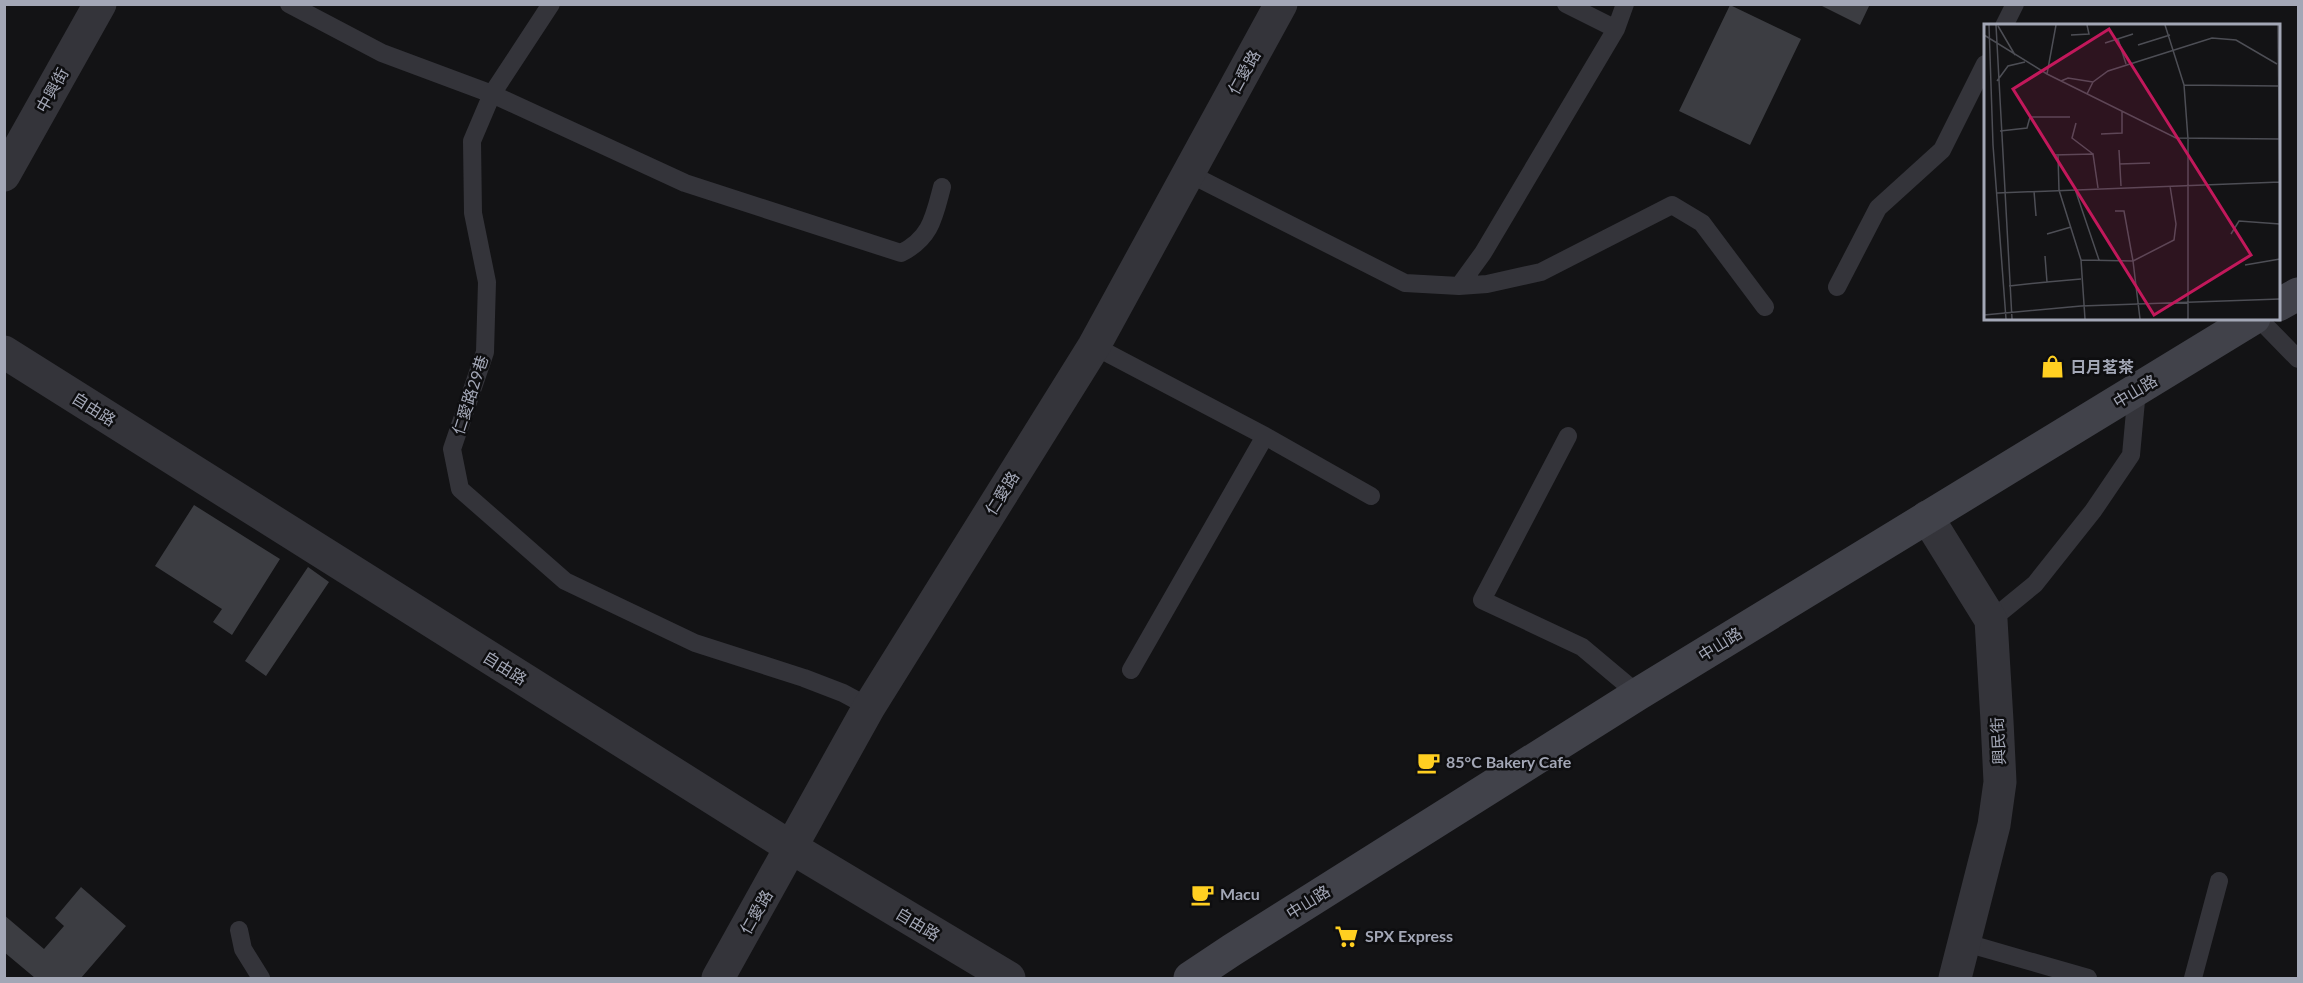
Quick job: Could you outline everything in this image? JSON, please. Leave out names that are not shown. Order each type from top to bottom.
[{"type":"main road","points":[[2279,304],[2298,294]]},
{"type":"main road","name":"中山路","points":[[1190,978],[1638,694],[2253,320]]},
{"type":"street","name":"中興街","points":[[4,175],[100,4]]},
{"type":"street","name":"仁愛路","points":[[718,978],[869,707],[1094,346],[1281,4]]},
{"type":"street","name":"自由路","points":[[4,352],[792,848],[1009,978]]},
{"type":"street","name":"興民街","points":[[1927,517],[1991,620],[2000,782],[1994,825],[1966,943],[1955,978]]},
{"type":"lane","points":[[289,4],[382,53],[492,94],[685,183],[901,253],[916,245],[931,226],[942,187]]},
{"type":"lane","name":"仁愛路29巷","points":[[551,4],[492,94],[472,141],[473,213],[487,282],[485,352],[452,449],[460,489],[565,581],[695,643],[804,678],[843,693],[869,707]]},
{"type":"lane","points":[[1566,4],[1616,29]]},
{"type":"lane","points":[[1459,286],[1483,253],[1616,29],[1625,4]]},
{"type":"lane","points":[[2005,24],[2015,4]]},
{"type":"lane","points":[[1837,287],[1878,208],[1942,150],[1984,66]]},
{"type":"lane","points":[[1188,173],[1406,283],[1459,286],[1487,284],[1541,272],[1672,205],[1702,223],[1765,307]]},
{"type":"lane","points":[[2258,320],[2298,359]]},
{"type":"lane","points":[[1094,346],[1265,435],[1371,496]]},
{"type":"lane","points":[[1991,620],[2035,584],[2093,511],[2131,455],[2137,390]]},
{"type":"lane","points":[[1131,670],[1265,435]]},
{"type":"lane","points":[[1568,436],[1482,600],[1582,647],[1638,694]]},
{"type":"lane","points":[[2193,978],[2219,881]]},
{"type":"lane","points":[[239,930],[243,949],[261,978]]},
{"type":"lane","points":[[1966,943],[2088,978]]},
{"type":"building","points":[[1818,4],[1870,4],[1860,25]]},
{"type":"building","points":[[1730,5],[1801,39],[1750,145],[1679,111]]},
{"type":"building","points":[[194,505],[280,559],[232,635],[213,622],[222,609],[155,566]]},
{"type":"building","points":[[308,567],[329,582],[266,676],[245,661]]},
{"type":"building","points":[[81,887],[126,926],[81,978],[35,978],[4,952],[4,915],[44,949],[64,926],[55,918]]},
{"type":"place","name":"日月茗茶","points":[[2052,367]]},
{"type":"place","name":"85°C Bakery Cafe","points":[[1428,762]]},
{"type":"place","name":"Macu","points":[[1202,894]]},
{"type":"place","name":"SPX Express","points":[[1347,936]]}]
